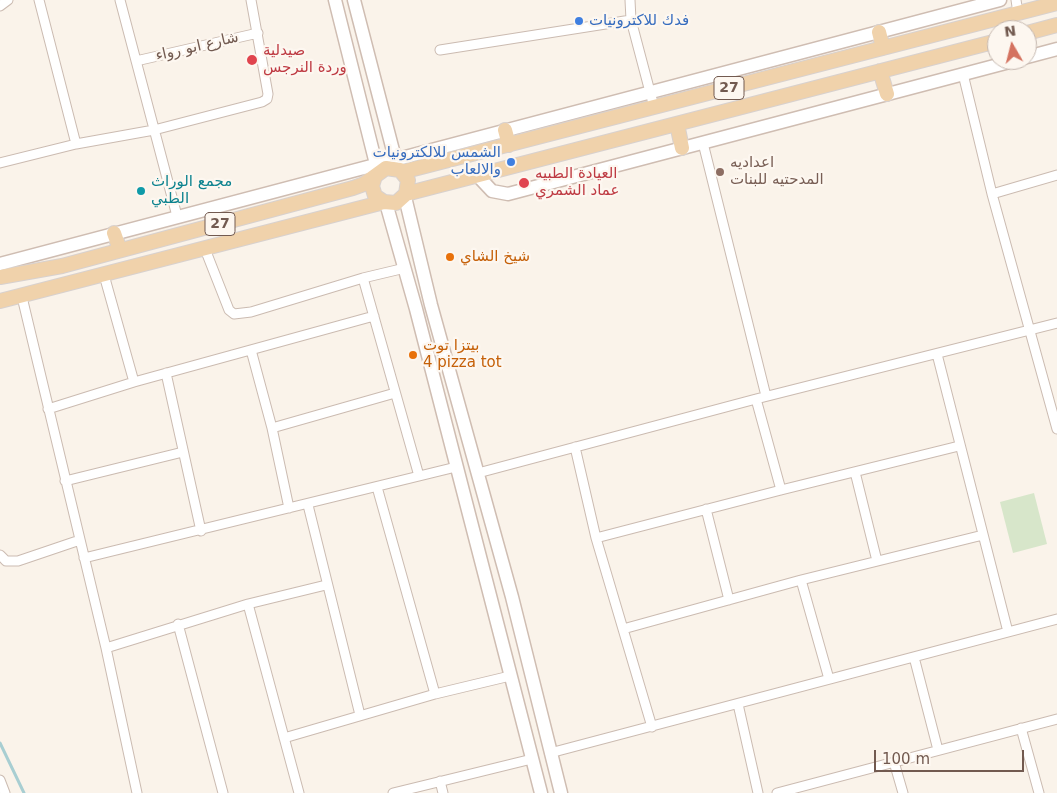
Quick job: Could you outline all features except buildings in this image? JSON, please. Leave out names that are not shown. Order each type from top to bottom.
[{"type":"main road","name":"27","points":[[0,277],[34,272],[353,188],[364,184],[376,171],[509,145],[883,48],[1017,6],[1057,3]]},
{"type":"main road","points":[[1037,30],[1057,25]]},
{"type":"main road","points":[[879,32],[883,48]]},
{"type":"main road","name":"27","points":[[0,301],[22,297],[385,203],[396,203],[406,195],[477,175],[987,44]]},
{"type":"main road","points":[[818,65],[812,73],[812,78],[818,87]]},
{"type":"main road","points":[[793,71],[801,78],[802,83],[801,88],[793,94]]},
{"type":"main road","points":[[880,71],[887,94]]},
{"type":"main road","points":[[676,124],[682,148]]},
{"type":"main road","points":[[505,130],[509,145]]},
{"type":"main road","points":[[398,167],[408,180],[406,195]]},
{"type":"main road","points":[[376,171],[373,191],[385,203]]},
{"type":"main road","points":[[114,233],[120,250]]},
{"type":"street","points":[[0,6],[8,0]]},
{"type":"street","points":[[39,0],[76,144]]},
{"type":"street","points":[[120,0],[177,216]]},
{"type":"street","points":[[0,163],[76,144],[154,130],[267,99],[258,33],[251,0]]},
{"type":"street","points":[[0,264],[177,216],[376,171],[335,0]]},
{"type":"street","points":[[354,0],[398,167],[505,130],[1000,0]]},
{"type":"street","points":[[630,0],[630,20],[654,107]]},
{"type":"street","points":[[440,50],[630,20]]},
{"type":"street","name":"شارع ابو رواء","points":[[136,61],[258,33]]},
{"type":"street","points":[[1037,55],[1057,50]]},
{"type":"street","points":[[477,175],[492,191],[508,194],[987,68]]},
{"type":"street","points":[[963,74],[992,194],[1057,429]]},
{"type":"street","points":[[703,143],[766,396]]},
{"type":"street","points":[[992,194],[1057,175]]},
{"type":"street","points":[[406,195],[431,305],[512,597],[561,793]]},
{"type":"street","points":[[385,203],[416,309],[541,793]]},
{"type":"street","points":[[206,248],[229,310],[234,314],[251,312],[363,278],[405,268]]},
{"type":"street","points":[[104,275],[134,382]]},
{"type":"street","points":[[363,278],[419,476]]},
{"type":"street","points":[[22,297],[106,648],[137,793]]},
{"type":"street","points":[[416,309],[431,305]]},
{"type":"street","points":[[48,409],[134,382],[374,316]]},
{"type":"street","points":[[478,473],[766,396],[1057,323]]},
{"type":"street","points":[[251,350],[272,428],[289,508]]},
{"type":"street","points":[[937,354],[1008,632]]},
{"type":"street","points":[[166,373],[201,531]]},
{"type":"street","points":[[272,428],[395,393]]},
{"type":"street","points":[[756,399],[781,490]]},
{"type":"street","points":[[596,538],[960,446]]},
{"type":"street","points":[[575,447],[596,538],[652,727]]},
{"type":"street","points":[[65,481],[183,452]]},
{"type":"street","points":[[84,558],[308,505],[456,467]]},
{"type":"street","points":[[855,472],[877,561]]},
{"type":"street","points":[[377,487],[435,694]]},
{"type":"street","points":[[308,505],[326,585],[360,715]]},
{"type":"street","points":[[706,509],[729,600]]},
{"type":"street","points":[[623,629],[801,580],[983,535]]},
{"type":"street","points":[[0,555],[6,561],[18,560],[80,540]]},
{"type":"street","points":[[482,567],[493,570],[502,561]]},
{"type":"street","points":[[801,580],[829,679]]},
{"type":"street","points":[[106,648],[178,624],[248,604],[326,585]]},
{"type":"street","points":[[492,603],[498,593],[504,593],[512,597]]},
{"type":"street","points":[[248,604],[300,793]]},
{"type":"street","points":[[550,753],[1057,619]]},
{"type":"street","points":[[178,624],[223,793]]},
{"type":"street","points":[[914,657],[938,750]]},
{"type":"street","points":[[284,738],[435,694],[510,676]]},
{"type":"street","points":[[738,704],[758,793]]},
{"type":"street","points":[[777,793],[802,790],[894,762],[1057,719]]},
{"type":"street","points":[[1021,728],[1039,793]]},
{"type":"street","points":[[393,793],[532,759]]},
{"type":"street","points":[[894,762],[903,793]]},
{"type":"street","points":[[0,780],[5,793]]},
{"type":"street","points":[[440,781],[443,793]]},
{"type":"green space","points":[[1034,493],[1047,544],[1013,553],[1000,502]]},
{"type":"waterway","points":[[0,743],[24,793]]},
{"type":"place","name":"فدك للاكترونيات","points":[[579,21]]},
{"type":"place","name":"صيدلية وردة النرجس","points":[[252,60]]},
{"type":"place","name":"الشمس للالكترونيات والالعاب","points":[[511,162]]},
{"type":"place","name":"اعداديه المدحتيه للبنات","points":[[720,172]]},
{"type":"place","name":"العيادة الطبيه عماد الشمري","points":[[524,183]]},
{"type":"place","name":"مجمع الوراث الطبي","points":[[141,191]]},
{"type":"place","name":"شيخ الشاي","points":[[450,257]]},
{"type":"place","name":"بيتزا توت 4 pizza tot","points":[[413,355]]}]
